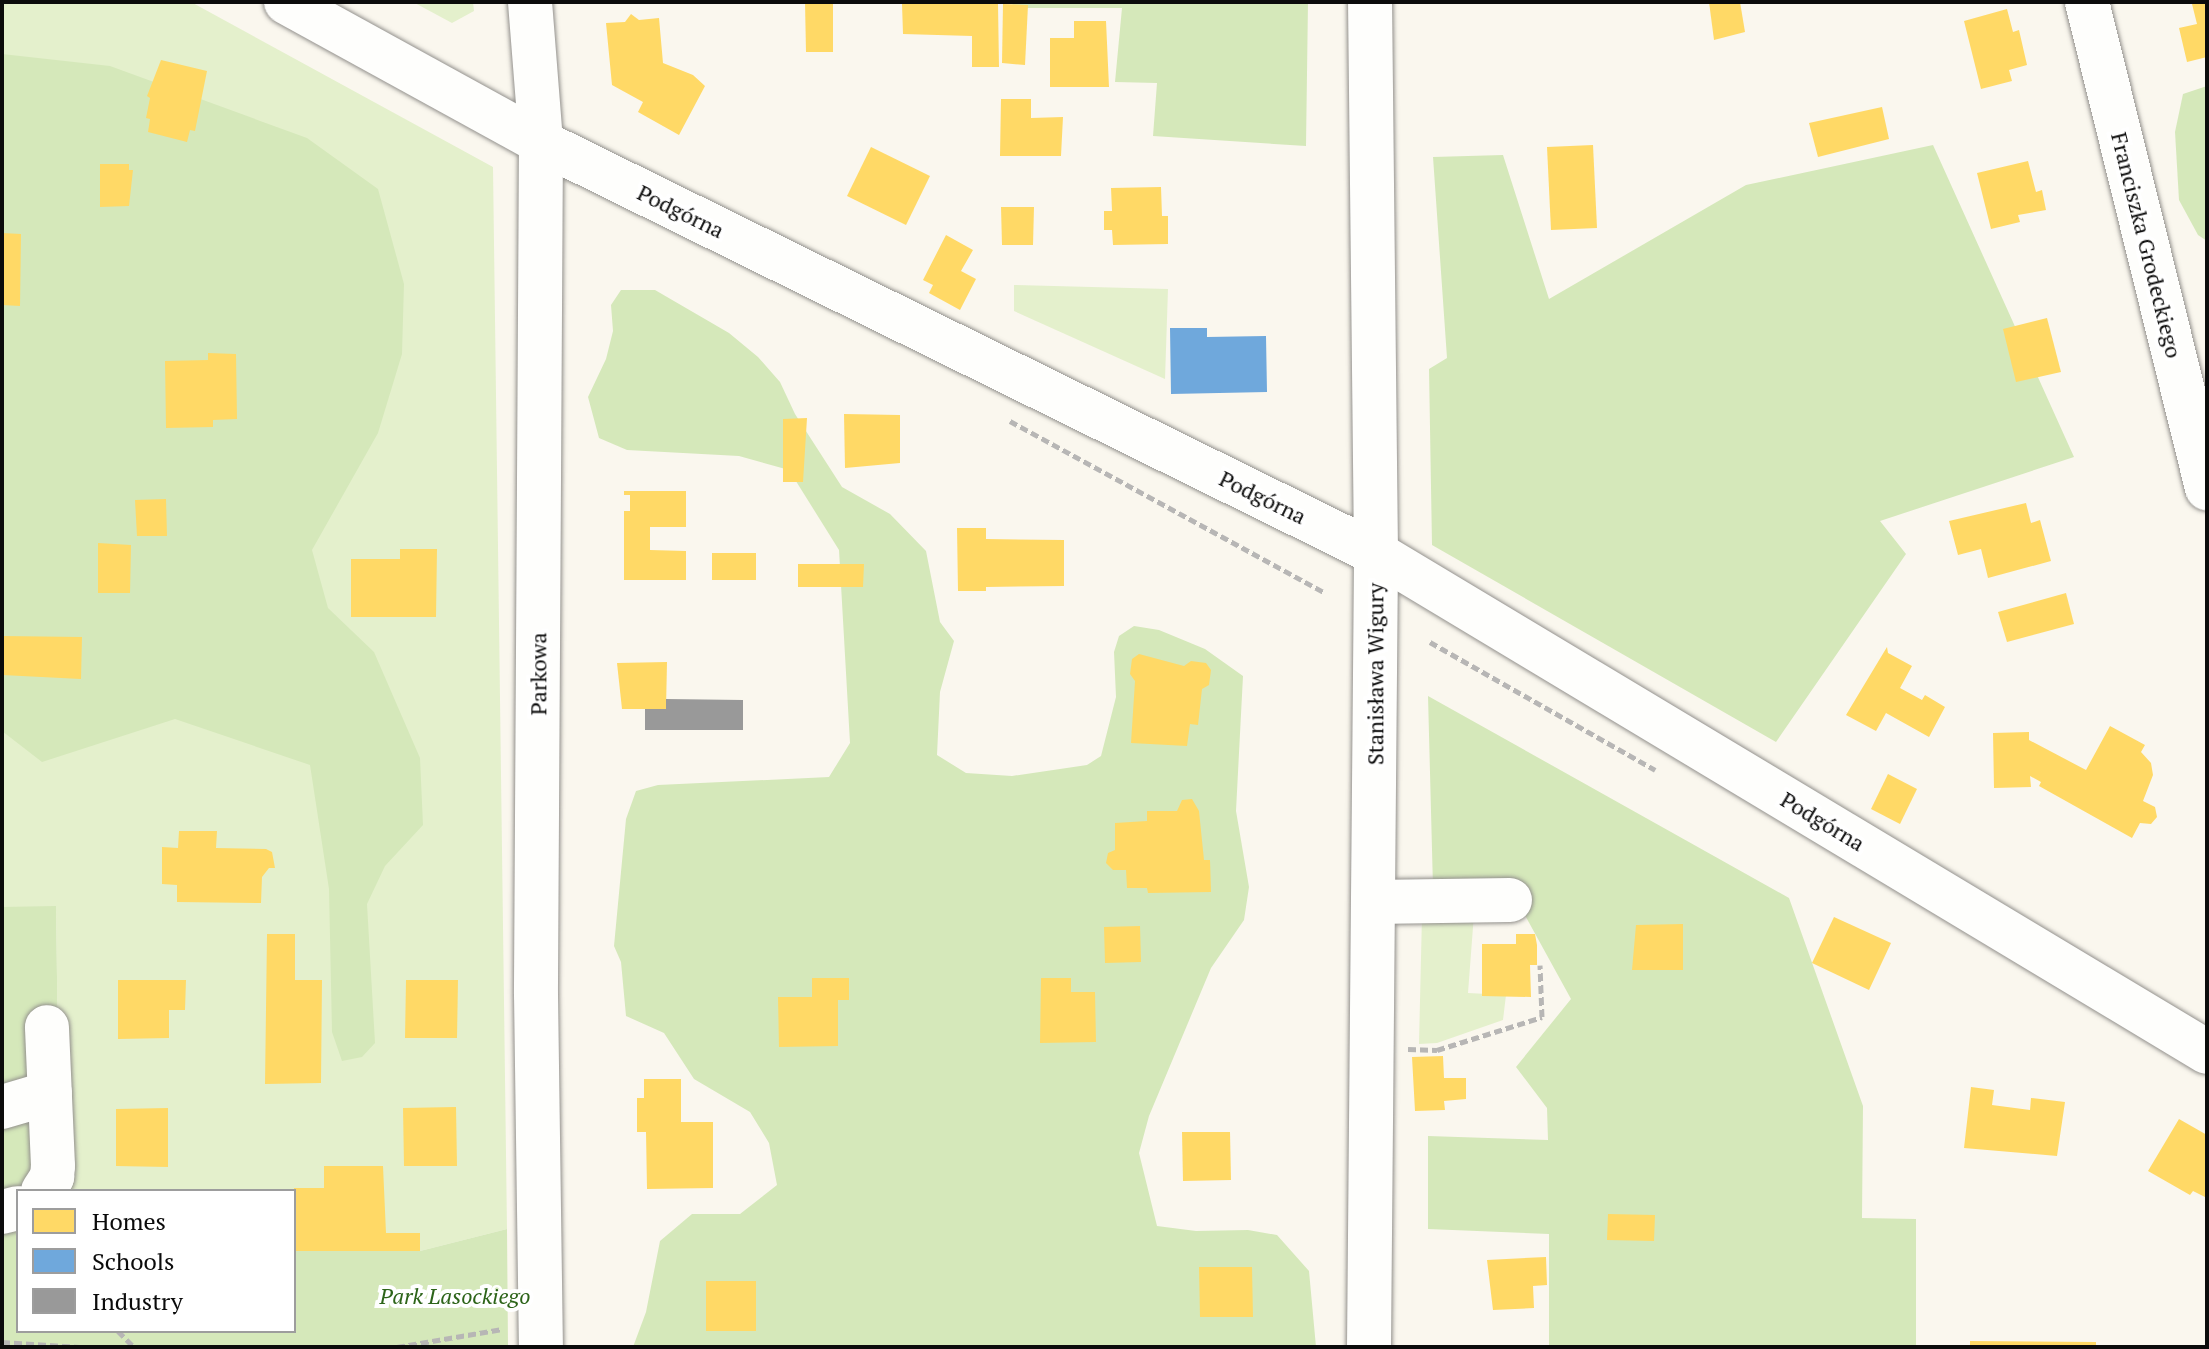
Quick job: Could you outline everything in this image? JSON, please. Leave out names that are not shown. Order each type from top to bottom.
[{"type":"street","name":"Podgórna","points":[[286,2],[541,142],[1376,553],[2207,1052]]},
{"type":"street","name":"Parkowa","points":[[530,2],[541,142],[536,994],[541,1347]]},
{"type":"street","name":"Stanisława Wigury","points":[[1369,1347],[1376,553],[1370,2]]},
{"type":"street","name":"Franciszka Grodeckiego","points":[[2087,2],[2207,488]]},
{"type":"street","points":[[1373,902],[1510,900]]},
{"type":"street","points":[[44,1189],[52,1177],[53,1166],[47,1027]]},
{"type":"street","points":[[2,1107],[50,1093]]},
{"type":"path","points":[[1371,1049],[1437,1050],[1542,1017],[1540,965]]},
{"type":"path","points":[[397,1347],[499,1331],[542,1299]]},
{"type":"path","points":[[2,1342],[80,1347]]},
{"type":"path","points":[[251,1347],[269,1347]]},
{"type":"green space","points":[[2,2],[191,2],[493,167],[507,1229],[420,1251],[296,1251],[296,1189],[60,1189],[56,907],[2,907]]},
{"type":"green space","points":[[413,2],[473,2],[474,11],[452,23]]},
{"type":"green space","points":[[1012,2],[1308,2],[1306,146],[1153,136],[1157,83],[1115,82],[1122,8],[1013,8]]},
{"type":"green space","points":[[2,54],[110,66],[307,138],[378,189],[404,284],[402,354],[378,433],[312,550],[328,608],[374,652],[420,758],[423,825],[385,866],[367,904],[375,1043],[362,1057],[342,1061],[332,1032],[329,889],[310,765],[175,719],[42,762],[2,731]]},
{"type":"green space","points":[[2207,86],[2207,241],[2198,235],[2179,200],[2175,132],[2183,94]]},
{"type":"green space","points":[[1933,145],[2074,457],[1880,521],[1906,554],[1776,742],[1432,545],[1429,369],[1447,358],[1433,157],[1503,155],[1549,299],[1746,185]]},
{"type":"green space","points":[[1014,285],[1168,289],[1165,379],[1014,311]]},
{"type":"green space","points":[[621,290],[655,290],[729,333],[758,357],[780,382],[795,414],[842,487],[890,514],[926,551],[940,622],[954,641],[940,692],[937,755],[966,773],[1012,776],[1087,765],[1101,756],[1116,697],[1114,652],[1119,636],[1134,626],[1159,630],[1205,649],[1243,676],[1236,811],[1249,887],[1244,920],[1211,968],[1149,1116],[1139,1153],[1157,1226],[1196,1231],[1248,1230],[1277,1235],[1309,1271],[1316,1347],[633,1347],[646,1312],[660,1241],[692,1214],[740,1214],[777,1185],[769,1143],[750,1112],[694,1079],[664,1033],[626,1016],[621,962],[614,946],[626,819],[636,791],[658,785],[829,777],[850,743],[839,550],[789,470],[739,456],[627,450],[599,438],[588,397],[606,359],[613,331],[611,305]]},
{"type":"green space","points":[[1428,696],[1789,898],[1863,1106],[1862,1218],[1916,1219],[1916,1347],[1549,1347],[1549,1234],[1428,1229],[1428,1136],[1548,1140],[1547,1108],[1516,1067],[1571,999],[1510,888],[1433,888]]},
{"type":"green space","name":"Park Lasockiego","points":[[56,906],[60,1189],[16,1189],[16,1333],[296,1333],[296,1251],[420,1251],[507,1229],[508,1347],[2,1347],[2,907]]},
{"type":"green space","points":[[1474,914],[1468,993],[1506,995],[1503,1020],[1437,1043],[1419,1044],[1422,915]]},
{"type":"building: Homes","points":[[805,2],[833,2],[833,52],[806,52]]},
{"type":"building: Homes","points":[[1709,2],[1740,2],[1745,32],[1714,40]]},
{"type":"building: Homes","points":[[2207,2],[2207,57],[2187,62],[2179,28],[2197,24],[2192,4]]},
{"type":"building: Homes","points":[[902,4],[998,4],[999,67],[972,67],[972,36],[903,34]]},
{"type":"building: Homes","points":[[1003,4],[1028,5],[1025,65],[1002,63]]},
{"type":"building: Homes","points":[[2007,9],[2013,32],[2019,30],[2027,65],[2009,70],[2012,81],[1981,89],[1964,21]]},
{"type":"building: Homes","points":[[631,14],[639,20],[659,18],[663,63],[693,75],[705,86],[679,135],[638,112],[643,102],[612,85],[606,23],[625,22]]},
{"type":"building: Homes","points":[[1074,21],[1106,21],[1109,87],[1050,87],[1050,38],[1074,38]]},
{"type":"building: Homes","points":[[161,60],[207,71],[195,131],[190,130],[187,142],[148,132],[150,119],[146,118],[150,98],[147,96]]},
{"type":"building: Homes","points":[[1001,99],[1031,99],[1031,118],[1063,117],[1061,156],[1000,156]]},
{"type":"building: Homes","points":[[1882,107],[1889,139],[1818,157],[1809,123]]},
{"type":"building: Homes","points":[[1593,145],[1597,228],[1551,230],[1547,147]]},
{"type":"building: Homes","points":[[871,147],[930,176],[906,225],[847,196]]},
{"type":"building: Homes","points":[[2028,161],[2036,192],[2042,190],[2046,210],[2018,215],[2020,222],[1991,229],[1977,173]]},
{"type":"building: Homes","points":[[100,164],[129,164],[129,170],[133,170],[129,206],[100,207]]},
{"type":"building: Homes","points":[[1161,187],[1162,216],[1168,216],[1168,244],[1113,245],[1112,230],[1104,230],[1104,211],[1112,211],[1111,188]]},
{"type":"building: Homes","points":[[1001,207],[1034,207],[1033,245],[1002,245]]},
{"type":"building: Homes","points":[[2,233],[21,234],[20,306],[2,305]]},
{"type":"building: Homes","points":[[946,235],[973,250],[961,271],[976,279],[960,310],[929,293],[933,285],[923,280]]},
{"type":"building: Homes","points":[[2047,318],[2061,372],[2016,382],[2003,329]]},
{"type":"building: Homes","points":[[208,353],[236,354],[237,419],[213,420],[213,427],[166,428],[165,361],[208,360]]},
{"type":"building: Homes","points":[[844,414],[900,415],[900,463],[845,468]]},
{"type":"building: Homes","points":[[807,418],[803,482],[783,482],[783,419]]},
{"type":"building: Homes","points":[[624,491],[686,491],[686,527],[650,527],[650,550],[686,551],[686,580],[624,580],[624,511],[630,511],[630,495],[624,495]]},
{"type":"building: Homes","points":[[166,499],[167,536],[137,536],[135,500]]},
{"type":"building: Homes","points":[[2026,503],[2031,523],[2040,520],[2051,561],[1988,578],[1981,549],[1958,555],[1949,521]]},
{"type":"building: Homes","points":[[957,528],[986,528],[986,539],[1064,540],[1064,586],[986,587],[986,591],[958,591]]},
{"type":"building: Homes","points":[[98,543],[131,545],[130,593],[98,593]]},
{"type":"building: Homes","points":[[400,549],[437,549],[436,617],[351,617],[351,559],[400,559]]},
{"type":"building: Homes","points":[[712,553],[756,553],[756,580],[712,580]]},
{"type":"building: Homes","points":[[798,564],[864,564],[863,587],[798,587]]},
{"type":"building: Homes","points":[[2066,593],[2074,624],[2007,642],[1998,612]]},
{"type":"building: Homes","points":[[2,636],[82,637],[81,679],[2,675]]},
{"type":"building: Homes","points":[[1887,647],[1888,653],[1912,666],[1900,688],[1922,700],[1925,695],[1945,707],[1929,737],[1886,713],[1876,731],[1846,715]]},
{"type":"building: Homes","points":[[1139,654],[1184,666],[1191,661],[1206,663],[1211,670],[1209,685],[1202,689],[1198,725],[1190,724],[1187,746],[1131,743],[1135,681],[1130,674],[1132,659]]},
{"type":"building: Homes","points":[[667,662],[666,709],[622,709],[617,663]]},
{"type":"building: Homes","points":[[2110,726],[2145,745],[2141,752],[2151,763],[2153,775],[2143,801],[2155,807],[2157,817],[2151,824],[2140,823],[2132,838],[2039,786],[2041,782],[2030,776],[2031,787],[1994,788],[1993,733],[2029,732],[2029,740],[2086,770]]},
{"type":"building: Homes","points":[[1888,774],[1917,789],[1900,824],[1871,809]]},
{"type":"building: Homes","points":[[1192,799],[1199,811],[1204,860],[1210,860],[1211,892],[1148,893],[1147,888],[1127,888],[1126,870],[1113,870],[1106,863],[1108,853],[1115,850],[1115,823],[1147,821],[1147,811],[1177,811],[1182,800]]},
{"type":"building: Homes","points":[[179,831],[217,831],[216,848],[266,849],[272,852],[275,868],[269,868],[262,877],[261,903],[177,902],[177,885],[162,884],[162,847],[178,848]]},
{"type":"building: Homes","points":[[1834,917],[1891,943],[1869,990],[1812,963]]},
{"type":"building: Homes","points":[[1683,924],[1683,970],[1632,970],[1636,925]]},
{"type":"building: Homes","points":[[1140,926],[1141,962],[1105,963],[1104,927]]},
{"type":"building: Homes","points":[[267,934],[295,934],[295,980],[322,980],[321,1083],[265,1084]]},
{"type":"building: Homes","points":[[1516,934],[1535,934],[1537,965],[1530,965],[1531,997],[1482,996],[1482,944],[1516,944]]},
{"type":"building: Homes","points":[[812,978],[849,978],[849,1000],[838,1000],[838,1046],[779,1047],[778,997],[812,997]]},
{"type":"building: Homes","points":[[1041,978],[1071,978],[1071,992],[1095,992],[1096,1042],[1040,1043]]},
{"type":"building: Homes","points":[[118,980],[186,980],[185,1010],[169,1010],[169,1038],[118,1039]]},
{"type":"building: Homes","points":[[406,980],[458,980],[457,1038],[405,1038]]},
{"type":"building: Homes","points":[[1443,1056],[1444,1078],[1466,1078],[1466,1099],[1444,1101],[1445,1110],[1415,1111],[1412,1057]]},
{"type":"building: Homes","points":[[644,1079],[681,1079],[681,1122],[713,1122],[713,1188],[647,1189],[646,1132],[637,1132],[637,1098],[644,1098]]},
{"type":"building: Homes","points":[[1971,1087],[1994,1090],[1992,1105],[2030,1110],[2031,1098],[2065,1102],[2057,1156],[1964,1148]]},
{"type":"building: Homes","points":[[456,1107],[457,1166],[404,1166],[403,1108]]},
{"type":"building: Homes","points":[[168,1108],[168,1167],[116,1166],[116,1109]]},
{"type":"building: Homes","points":[[2179,1119],[2207,1135],[2207,1198],[2193,1191],[2190,1195],[2148,1171]]},
{"type":"building: Homes","points":[[1182,1132],[1230,1132],[1231,1180],[1183,1181]]},
{"type":"building: Homes","points":[[324,1166],[383,1166],[386,1233],[420,1233],[420,1251],[296,1251],[294,1188],[324,1188]]},
{"type":"building: Homes","points":[[1608,1214],[1655,1215],[1654,1241],[1607,1240]]},
{"type":"building: Homes","points":[[1546,1257],[1547,1285],[1533,1286],[1534,1308],[1493,1310],[1487,1260]]},
{"type":"building: Homes","points":[[1199,1267],[1252,1267],[1253,1317],[1200,1317]]},
{"type":"building: Homes","points":[[706,1281],[756,1281],[756,1331],[706,1331]]},
{"type":"building: Homes","points":[[1970,1341],[2096,1342],[2096,1347],[1970,1347]]},
{"type":"building: Schools","points":[[1170,328],[1207,328],[1207,337],[1266,336],[1267,392],[1171,394]]},
{"type":"building: Industry","points":[[666,699],[743,700],[743,730],[645,730],[645,709],[666,709]]}]
